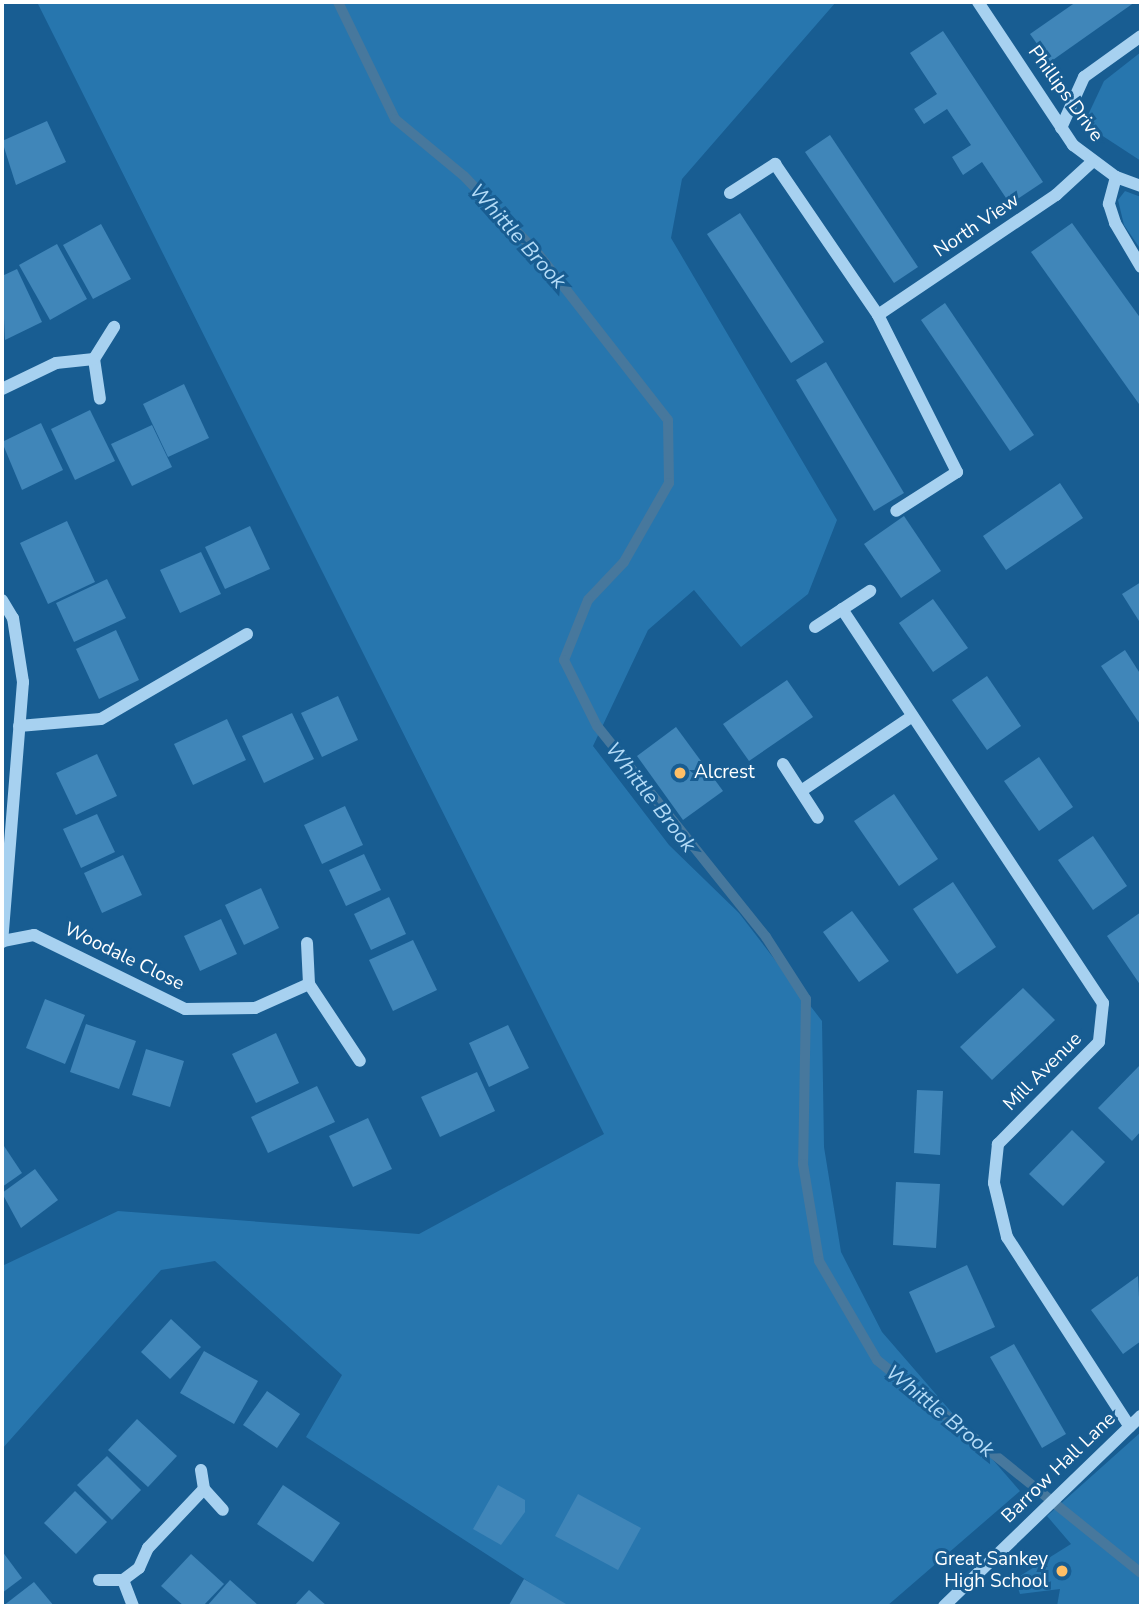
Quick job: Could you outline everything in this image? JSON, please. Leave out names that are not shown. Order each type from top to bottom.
[{"type":"street","name":"Phillips Drive","points":[[978,2],[1061,128],[1092,162],[1116,177],[1141,186]]},
{"type":"street","points":[[1061,128],[1084,78],[1141,36]]},
{"type":"street","name":"North View","points":[[878,315],[1056,195],[1092,162]]},
{"type":"street","points":[[730,193],[775,164],[878,315],[957,472],[896,511]]},
{"type":"street","points":[[1116,177],[1110,204],[1115,223],[1141,267]]},
{"type":"street","points":[[100,399],[94,359],[114,327]]},
{"type":"street","points":[[2,389],[56,363],[94,359]]},
{"type":"street","points":[[815,627],[870,591]]},
{"type":"street","name":"Woodale Close","points":[[2,600],[13,618],[23,682],[2,941],[34,935],[185,1009],[255,1008],[309,984]]},
{"type":"street","name":"Mill Avenue","points":[[842,609],[911,717],[1103,1003],[1099,1042],[998,1144],[994,1183],[1007,1237],[1130,1427]]},
{"type":"street","points":[[19,726],[101,719],[247,634]]},
{"type":"street","points":[[801,791],[911,717]]},
{"type":"street","points":[[783,764],[818,818]]},
{"type":"street","points":[[307,943],[309,984],[360,1061]]},
{"type":"street","name":"Barrow Hall Lane","points":[[944,1606],[1141,1416]]},
{"type":"street","points":[[201,1470],[204,1489],[223,1510]]},
{"type":"street","points":[[99,1580],[124,1580],[204,1489]]},
{"type":"street","points":[[124,1580],[133,1606]]},
{"type":"shaded area","points":[[37,2],[836,2],[682,179],[671,238],[837,520],[808,594],[741,647],[694,590],[648,630],[593,746],[669,845],[739,913],[822,1021],[824,1147],[841,1252],[882,1332],[1020,1491],[887,1606],[566,1606],[306,1437],[342,1375],[215,1261],[161,1270],[2,1449],[2,1266],[118,1211],[419,1234],[604,1134]]},
{"type":"shaded area","points":[[1141,52],[1141,161],[1092,129],[1088,115],[1104,81]]},
{"type":"shaded area","points":[[1125,191],[1141,197],[1141,250],[1124,225],[1118,200]]},
{"type":"shaded area","points":[[1141,1432],[1141,1606],[1057,1606],[1060,1589],[1020,1594],[1015,1579],[1071,1544],[1047,1516]]},
{"type":"building","points":[[1076,2],[1135,2],[1050,62],[1030,34]]},
{"type":"building","points":[[943,31],[1043,182],[1010,204],[982,162],[963,175],[952,157],[971,145],[947,109],[924,124],[914,109],[937,94],[910,53]]},
{"type":"building","points":[[47,121],[66,162],[16,185],[2,141]]},
{"type":"building","points":[[830,135],[918,267],[894,283],[805,152]]},
{"type":"building","points":[[740,213],[824,342],[791,363],[707,234]]},
{"type":"building","points":[[1072,223],[1141,319],[1139,404],[1031,252]]},
{"type":"building","points":[[101,224],[131,279],[93,299],[63,245]]},
{"type":"building","points":[[57,244],[87,299],[50,320],[19,265]]},
{"type":"building","points":[[17,269],[42,322],[5,340],[2,276]]},
{"type":"building","points":[[945,303],[1034,435],[1010,451],[921,320]]},
{"type":"building","points":[[826,362],[904,493],[874,511],[796,380]]},
{"type":"building","points":[[184,384],[209,438],[168,457],[143,404]]},
{"type":"building","points":[[90,410],[115,461],[75,480],[51,429]]},
{"type":"building","points":[[41,423],[63,470],[22,490],[2,442]]},
{"type":"building","points":[[152,425],[172,467],[132,486],[111,444]]},
{"type":"building","points":[[1060,483],[1083,518],[1006,570],[983,536]]},
{"type":"building","points":[[904,516],[941,571],[901,598],[864,544]]},
{"type":"building","points":[[67,521],[95,582],[48,604],[20,543]]},
{"type":"building","points":[[250,526],[270,569],[225,589],[205,547]]},
{"type":"building","points":[[201,552],[221,594],[180,613],[160,570]]},
{"type":"building","points":[[107,579],[126,618],[74,642],[56,603]]},
{"type":"building","points":[[1141,582],[1141,620],[1139,621],[1122,594]]},
{"type":"building","points":[[933,599],[968,648],[933,672],[899,623]]},
{"type":"building","points":[[116,630],[139,680],[99,699],[76,649]]},
{"type":"building","points":[[1125,650],[1141,675],[1140,724],[1101,666]]},
{"type":"building","points":[[987,676],[1021,726],[987,750],[952,700]]},
{"type":"building","points":[[787,680],[813,717],[749,761],[723,724]]},
{"type":"building","points":[[338,696],[358,740],[322,757],[301,713]]},
{"type":"building","points":[[292,713],[314,759],[264,783],[242,736]]},
{"type":"building","points":[[227,719],[246,760],[193,785],[174,744]]},
{"type":"building","name":"Alcrest","points":[[676,727],[723,791],[683,820],[637,756]]},
{"type":"building","points":[[97,754],[117,796],[76,815],[56,773]]},
{"type":"building","points":[[1039,757],[1073,807],[1039,831],[1004,781]]},
{"type":"building","points":[[894,794],[938,859],[899,886],[854,821]]},
{"type":"building","points":[[345,806],[363,845],[322,864],[304,825]]},
{"type":"building","points":[[97,814],[115,852],[81,868],[63,829]]},
{"type":"building","points":[[1093,836],[1127,886],[1093,910],[1058,860]]},
{"type":"building","points":[[364,854],[381,890],[346,906],[329,870]]},
{"type":"building","points":[[123,855],[142,895],[102,913],[84,873]]},
{"type":"building","points":[[953,882],[996,947],[957,974],[913,909]]},
{"type":"building","points":[[261,888],[279,928],[244,945],[225,905]]},
{"type":"building","points":[[389,897],[406,934],[371,950],[354,914]]},
{"type":"building","points":[[852,911],[889,961],[859,982],[823,932]]},
{"type":"building","points":[[1141,912],[1141,986],[1107,936]]},
{"type":"building","points":[[221,919],[237,954],[200,971],[184,936]]},
{"type":"building","points":[[413,940],[437,990],[393,1011],[369,960]]},
{"type":"building","points":[[1023,988],[1055,1020],[992,1080],[960,1047]]},
{"type":"building","points":[[45,999],[85,1015],[65,1064],[26,1048]]},
{"type":"building","points":[[86,1024],[136,1041],[119,1089],[70,1072]]},
{"type":"building","points":[[508,1025],[529,1068],[489,1087],[469,1043]]},
{"type":"building","points":[[276,1033],[299,1083],[256,1103],[232,1054]]},
{"type":"building","points":[[146,1049],[184,1061],[170,1107],[132,1095]]},
{"type":"building","points":[[1141,1064],[1141,1131],[1132,1141],[1098,1108]]},
{"type":"building","points":[[477,1072],[495,1111],[440,1137],[421,1097]]},
{"type":"building","points":[[317,1086],[335,1122],[268,1153],[251,1117]]},
{"type":"building","points":[[917,1090],[943,1091],[940,1155],[914,1153]]},
{"type":"building","points":[[368,1118],[392,1169],[353,1187],[329,1136]]},
{"type":"building","points":[[1072,1130],[1105,1162],[1063,1206],[1029,1174]]},
{"type":"building","points":[[2,1143],[22,1173],[2,1187]]},
{"type":"building","points":[[35,1169],[58,1200],[21,1228],[2,1193]]},
{"type":"building","points":[[896,1182],[940,1184],[936,1248],[893,1245]]},
{"type":"building","points":[[967,1265],[995,1327],[936,1353],[909,1292]]},
{"type":"building","points":[[1138,1276],[1141,1341],[1123,1354],[1091,1310]]},
{"type":"building","points":[[171,1319],[201,1347],[170,1379],[141,1352]]},
{"type":"building","points":[[1014,1344],[1066,1434],[1042,1448],[990,1357]]},
{"type":"building","points":[[204,1351],[258,1381],[234,1424],[180,1393]]},
{"type":"building","points":[[267,1391],[300,1414],[277,1448],[243,1425]]},
{"type":"building","points":[[137,1419],[177,1456],[148,1487],[108,1450]]},
{"type":"building","points":[[107,1456],[141,1490],[112,1520],[77,1485]]},
{"type":"building","points":[[283,1485],[340,1523],[313,1562],[257,1524]]},
{"type":"building","points":[[498,1485],[525,1500],[525,1512],[501,1545],[473,1529]]},
{"type":"building","points":[[75,1491],[107,1522],[76,1554],[44,1523]]},
{"type":"building","points":[[578,1494],[641,1528],[618,1570],[555,1536]]},
{"type":"building","points":[[2,1551],[22,1578],[2,1593]]},
{"type":"building","points":[[191,1554],[224,1584],[203,1606],[184,1606],[161,1586]]},
{"type":"building","points":[[524,1579],[566,1604],[565,1606],[509,1605]]},
{"type":"building","points":[[230,1580],[259,1606],[207,1606]]},
{"type":"building","points":[[34,1582],[54,1606],[3,1606]]},
{"type":"building","points":[[309,1590],[327,1606],[294,1606]]},
{"type":"waterway","name":"Whittle Brook","points":[[338,2],[395,119],[464,176],[539,255],[668,420],[669,483],[624,562],[588,600],[564,660],[597,726],[766,937],[806,999],[803,1164],[819,1261],[877,1360],[1141,1573]]},
{"type":"place","name":"Alcrest","points":[[680,773]]},
{"type":"place","name":"Great Sankey High School","points":[[1062,1571]]}]
